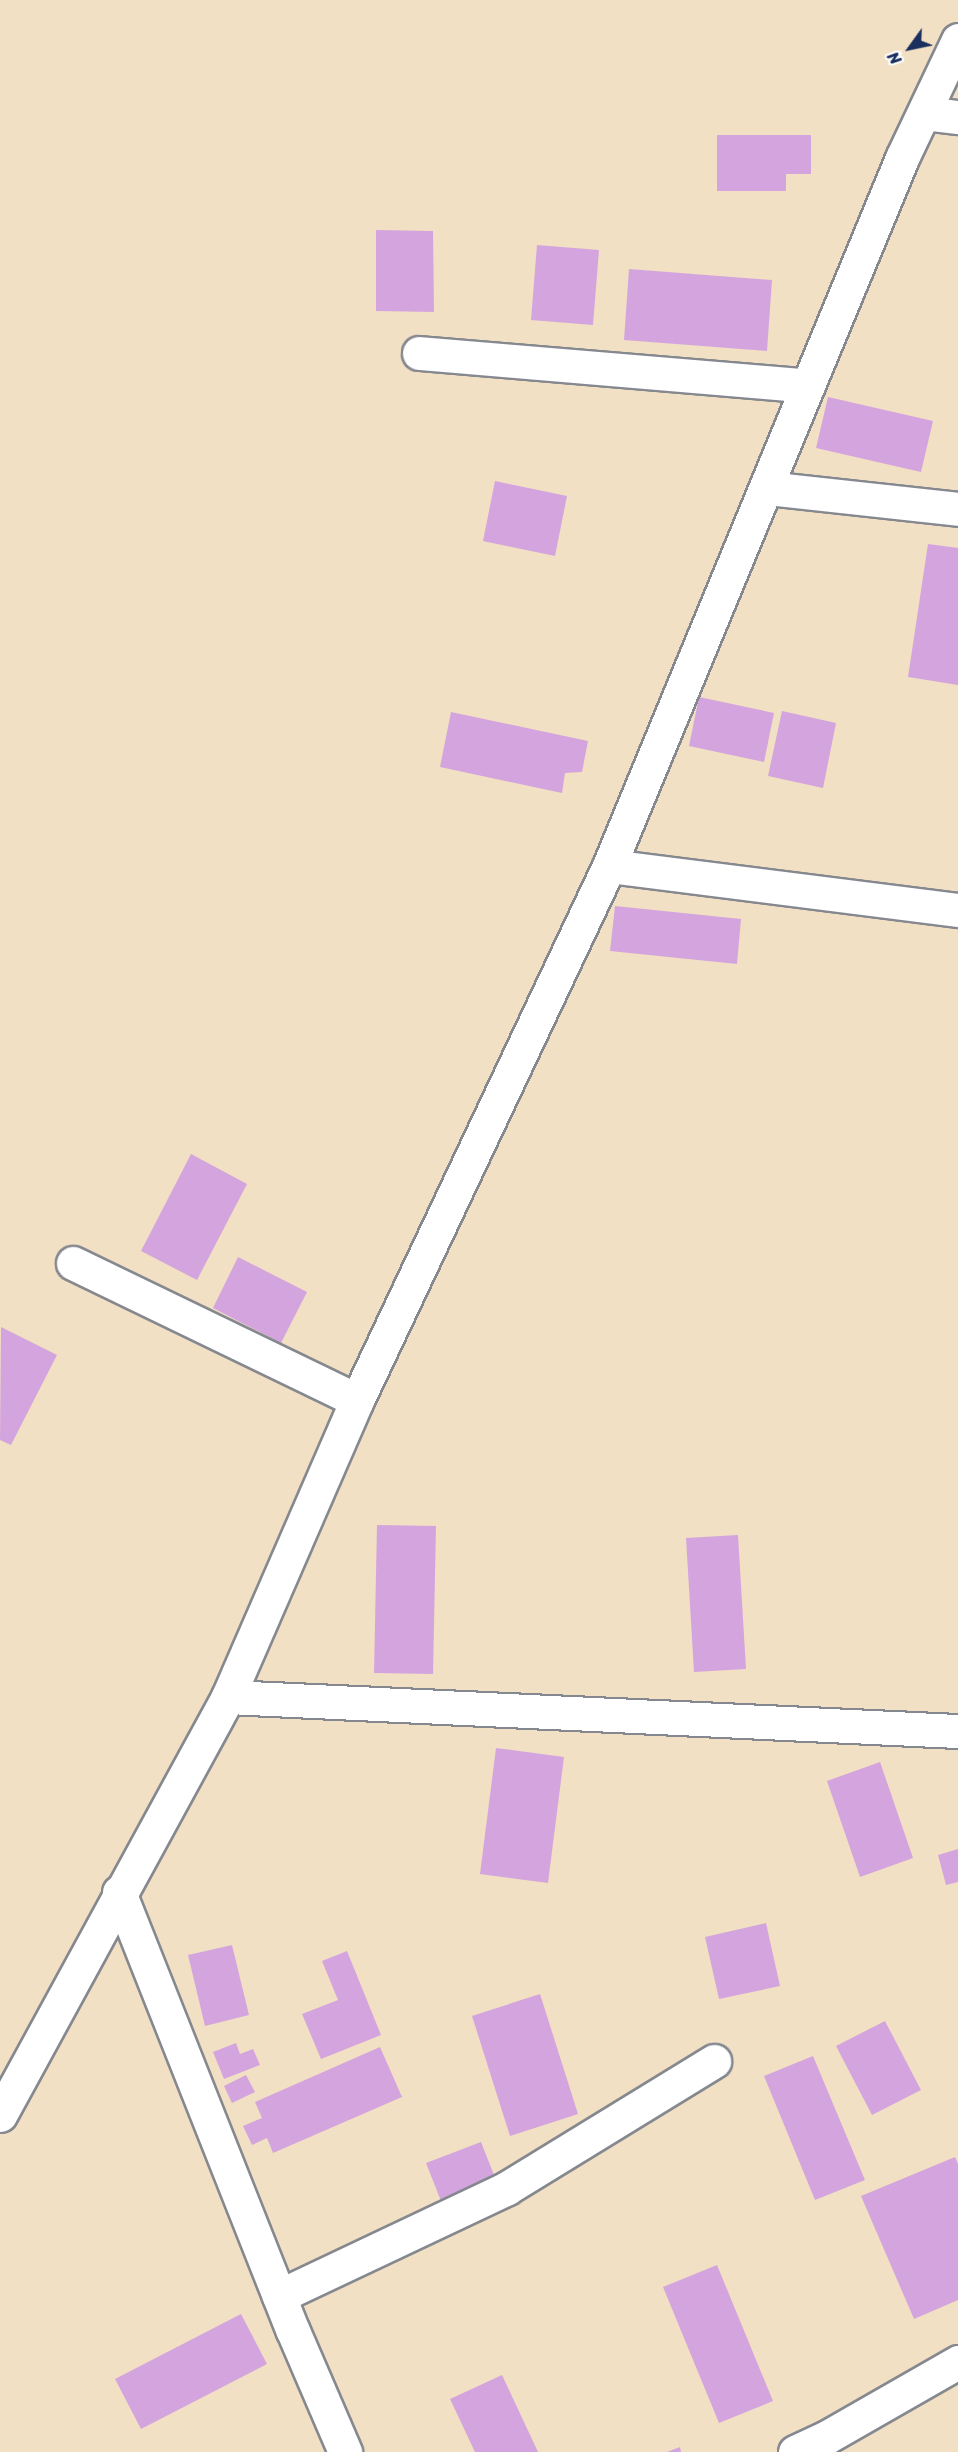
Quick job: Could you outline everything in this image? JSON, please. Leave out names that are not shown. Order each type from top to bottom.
[{"type":"street","points":[[0,2115],[228,1697],[357,1400],[609,866],[808,386],[924,113],[958,40]]},
{"type":"street","points":[[924,113],[958,117]]},
{"type":"street","points":[[419,353],[808,386]]},
{"type":"street","points":[[766,488],[958,509]]},
{"type":"street","points":[[609,866],[958,910]]},
{"type":"street","points":[[73,1263],[357,1400]]},
{"type":"street","points":[[228,1697],[958,1731]]},
{"type":"street","points":[[120,1892],[279,2296],[345,2452]]},
{"type":"street","points":[[279,2296],[507,2188],[714,2061]]},
{"type":"street","points":[[795,2452],[829,2444],[958,2362]]},
{"type":"building","points":[[717,135],[811,135],[811,174],[786,174],[786,191],[717,191]]},
{"type":"building","points":[[376,230],[433,231],[434,312],[376,311]]},
{"type":"building","points":[[537,245],[599,250],[593,325],[531,320]]},
{"type":"building","points":[[629,269],[772,280],[767,351],[624,340]]},
{"type":"building","points":[[828,397],[933,421],[921,472],[816,448]]},
{"type":"building","points":[[495,481],[567,496],[555,556],[483,541]]},
{"type":"building","points":[[928,544],[958,548],[958,685],[908,677]]},
{"type":"building","points":[[699,697],[774,713],[764,762],[689,746]]},
{"type":"building","points":[[782,711],[836,723],[823,788],[768,776]]},
{"type":"building","points":[[451,712],[588,741],[582,772],[565,773],[562,793],[440,767]]},
{"type":"building","points":[[615,906],[741,919],[737,964],[610,951]]},
{"type":"building","points":[[191,1154],[247,1184],[197,1280],[141,1251]]},
{"type":"building","points":[[238,1257],[307,1292],[281,1343],[213,1308]]},
{"type":"building","points":[[1,1327],[57,1355],[11,1445],[0,1440]]},
{"type":"building","points":[[377,1525],[436,1526],[433,1674],[374,1673]]},
{"type":"building","points":[[738,1535],[746,1669],[694,1672],[686,1538]]},
{"type":"building","points":[[496,1748],[564,1757],[548,1883],[480,1874]]},
{"type":"building","points":[[880,1762],[913,1858],[860,1877],[827,1781]]},
{"type":"building","points":[[958,1849],[958,1882],[946,1885],[938,1855]]},
{"type":"building","points":[[766,1923],[780,1986],[719,1999],[705,1937]]},
{"type":"building","points":[[232,1945],[249,2015],[205,2026],[188,1955]]},
{"type":"building","points":[[347,1951],[381,2035],[321,2059],[302,2014],[338,2000],[322,1961]]},
{"type":"building","points":[[540,1994],[578,2114],[510,2136],[472,2016]]},
{"type":"building","points":[[885,2021],[921,2090],[872,2115],[836,2046]]},
{"type":"building","points":[[236,2043],[240,2054],[253,2049],[260,2065],[224,2079],[213,2052]]},
{"type":"building","points":[[380,2047],[402,2097],[273,2153],[267,2138],[252,2145],[243,2126],[262,2118],[255,2102]]},
{"type":"building","points":[[813,2056],[865,2180],[815,2200],[764,2076]]},
{"type":"building","points":[[246,2075],[255,2092],[232,2103],[224,2086]]},
{"type":"building","points":[[481,2142],[496,2180],[441,2201],[426,2163]]},
{"type":"building","points":[[955,2157],[958,2164],[958,2300],[914,2319],[861,2196]]},
{"type":"building","points":[[717,2265],[773,2401],[719,2423],[663,2287]]},
{"type":"building","points":[[241,2314],[267,2364],[141,2429],[115,2379]]},
{"type":"building","points":[[502,2375],[538,2452],[475,2452],[450,2399]]},
{"type":"building","points":[[680,2447],[681,2452],[667,2452]]}]
